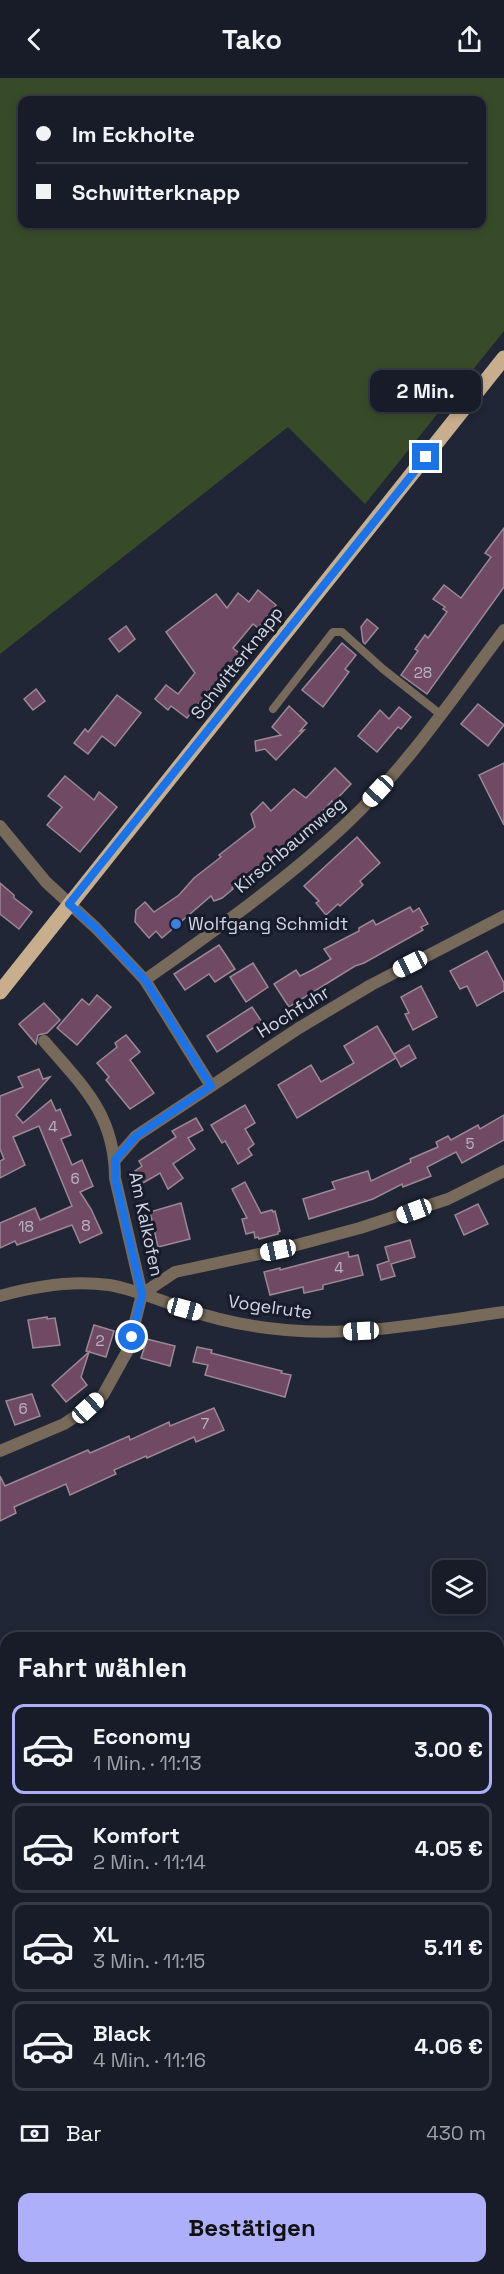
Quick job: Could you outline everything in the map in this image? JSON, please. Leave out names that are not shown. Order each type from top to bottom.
[{"type":"main road","name":"Schwitterknapp","points":[[0,992],[504,358]]},
{"type":"street","name":"Kirschbaumweg","points":[[145,980],[270,888],[347,823],[393,774],[504,630]]},
{"type":"street","points":[[0,826],[46,882],[96,928],[145,980],[211,1086]]},
{"type":"street","name":"Hochfuhr","points":[[115,1160],[136,1136],[299,1028],[371,985],[504,916]]},
{"type":"street","name":"Am Kalkofen","points":[[44,1041],[88,1091],[105,1123],[110,1136],[115,1160],[115,1178],[142,1294]]},
{"type":"street","points":[[0,1451],[64,1424],[103,1395],[128,1350],[142,1294],[175,1272],[278,1250],[379,1222],[448,1198],[504,1171]]},
{"type":"street","name":"Vogelrute","points":[[0,1296],[53,1285],[83,1283],[108,1285],[232,1323],[326,1333],[361,1331],[504,1312]]},
{"type":"lane","points":[[273,709],[333,632],[342,632],[383,669],[440,714]]},
{"type":"green space","points":[[0,78],[504,78],[504,331],[365,504],[288,427],[0,654]]},
{"type":"building","points":[[504,528],[504,587],[427,694],[401,675],[418,651],[415,649],[425,635],[428,638],[447,612],[443,609],[445,607],[433,599],[444,585],[461,598],[491,557],[485,553]]},
{"type":"building","points":[[258,590],[276,605],[258,628],[253,624],[233,648],[239,653],[187,718],[171,706],[168,710],[155,699],[166,685],[178,694],[195,673],[166,632],[216,594],[227,608],[238,593],[249,602]]},
{"type":"building","points":[[367,619],[378,628],[365,644],[361,627]]},
{"type":"building","points":[[126,626],[135,639],[119,652],[109,639]]},
{"type":"building","points":[[342,643],[356,655],[345,669],[349,672],[323,707],[302,690]]},
{"type":"building","points":[[36,689],[45,701],[33,710],[24,699]]},
{"type":"building","points":[[117,695],[141,713],[115,746],[102,736],[88,754],[74,743],[85,729],[88,732]]},
{"type":"building","points":[[478,704],[504,725],[488,746],[461,724]]},
{"type":"building","points":[[289,706],[307,723],[300,731],[304,730],[276,760],[265,749],[256,751],[255,741],[281,735],[272,727]]},
{"type":"building","points":[[399,707],[411,717],[401,729],[398,727],[377,752],[358,736],[380,710],[389,719]]},
{"type":"building","points":[[504,763],[504,825],[479,775]]},
{"type":"building","points":[[335,768],[351,784],[290,846],[270,861],[268,859],[222,898],[214,901],[211,896],[162,938],[156,931],[149,938],[135,922],[136,910],[145,902],[154,912],[179,895],[194,878],[221,857],[219,855],[255,827],[251,814],[263,802],[271,811],[294,789],[306,798]]},
{"type":"building","points":[[65,776],[94,800],[99,792],[117,807],[80,852],[47,825],[62,807],[48,796]]},
{"type":"building","points":[[357,837],[380,863],[360,881],[363,885],[340,906],[338,904],[326,915],[316,903],[319,901],[304,886]]},
{"type":"building","points":[[0,883],[32,912],[19,929],[0,914]]},
{"type":"building","points":[[410,907],[413,912],[419,908],[428,924],[421,927],[423,930],[355,966],[289,1007],[274,984],[296,970],[300,976],[331,959],[324,949],[359,931],[359,928],[373,920],[376,925]]},
{"type":"building","points":[[219,945],[235,969],[215,982],[209,974],[185,990],[174,974]]},
{"type":"building","points":[[487,951],[504,983],[504,991],[477,1006],[467,986],[460,989],[450,971]]},
{"type":"building","points":[[253,963],[268,987],[246,1002],[230,977]]},
{"type":"building","points":[[421,986],[437,1017],[413,1030],[405,1014],[409,1013],[401,997]]},
{"type":"building","points":[[97,995],[111,1007],[77,1045],[57,1028],[82,999],[89,1005]]},
{"type":"building","points":[[44,1003],[60,1020],[47,1033],[38,1035],[36,1044],[19,1024]]},
{"type":"building","points":[[252,1007],[262,1022],[217,1052],[207,1036]]},
{"type":"building","points":[[377,1026],[396,1058],[297,1118],[278,1085],[311,1065],[321,1082],[354,1063],[344,1046]]},
{"type":"building","points":[[126,1035],[140,1052],[130,1060],[154,1093],[130,1109],[106,1080],[109,1077],[97,1063],[117,1047],[115,1043]]},
{"type":"building","points":[[409,1045],[416,1058],[401,1067],[394,1054]]},
{"type":"building","points":[[39,1069],[43,1079],[50,1077],[16,1115],[23,1123],[51,1100],[56,1111],[60,1109],[71,1135],[61,1139],[72,1165],[82,1160],[93,1186],[80,1192],[102,1233],[80,1243],[72,1225],[17,1245],[15,1241],[0,1248],[0,1223],[35,1208],[40,1220],[72,1206],[39,1126],[13,1137],[25,1165],[0,1178],[0,1161],[4,1159],[0,1149],[0,1096],[23,1087],[18,1077]]},
{"type":"building","points":[[245,1105],[255,1123],[245,1129],[254,1144],[248,1149],[252,1155],[238,1164],[225,1141],[222,1143],[211,1125]]},
{"type":"building","points":[[504,1115],[504,1140],[462,1163],[456,1152],[427,1167],[431,1176],[403,1187],[402,1184],[373,1199],[309,1219],[303,1199],[335,1189],[332,1182],[368,1171],[371,1181],[411,1162],[410,1159],[438,1147],[436,1142],[448,1136],[451,1140],[478,1125],[480,1129]]},
{"type":"building","points":[[196,1118],[203,1130],[188,1138],[195,1149],[173,1164],[183,1178],[168,1189],[160,1173],[143,1183],[135,1171],[142,1166],[139,1161],[176,1137],[172,1131]]},
{"type":"building","points":[[245,1182],[261,1213],[275,1211],[280,1231],[278,1234],[259,1239],[255,1238],[254,1232],[246,1234],[242,1219],[247,1218],[232,1189]]},
{"type":"building","points":[[181,1203],[190,1239],[158,1247],[150,1212]]},
{"type":"building","points":[[478,1204],[488,1224],[464,1235],[455,1215]]},
{"type":"building","points":[[410,1240],[415,1257],[391,1264],[395,1276],[381,1280],[377,1265],[389,1261],[385,1247]]},
{"type":"building","points":[[348,1252],[349,1257],[358,1255],[363,1275],[323,1285],[323,1289],[304,1293],[303,1287],[270,1295],[264,1272]]},
{"type":"building","points":[[47,1317],[47,1319],[55,1318],[60,1345],[33,1348],[28,1320]]},
{"type":"building","points":[[94,1325],[114,1331],[106,1357],[86,1351]]},
{"type":"building","points":[[147,1339],[175,1346],[170,1366],[141,1358]]},
{"type":"building","points":[[197,1347],[291,1375],[285,1397],[205,1375],[208,1365],[193,1362]]},
{"type":"building","points":[[89,1352],[81,1377],[87,1385],[66,1402],[52,1385]]},
{"type":"building","points":[[32,1394],[40,1416],[15,1425],[6,1401]]},
{"type":"building","points":[[214,1408],[224,1430],[196,1442],[194,1437],[147,1458],[146,1456],[114,1470],[116,1474],[70,1495],[66,1484],[14,1507],[16,1513],[0,1521],[0,1476],[5,1486],[88,1450],[90,1453],[129,1436],[130,1440],[169,1422],[170,1426]]},
{"type":"place","name":"Wolfgang Schmidt","points":[[176,924]]},
{"type":"route","points":[[132,1337],[142,1294],[115,1178],[115,1160],[136,1136],[211,1086],[145,980],[96,928],[69,904],[426,457]]}]
